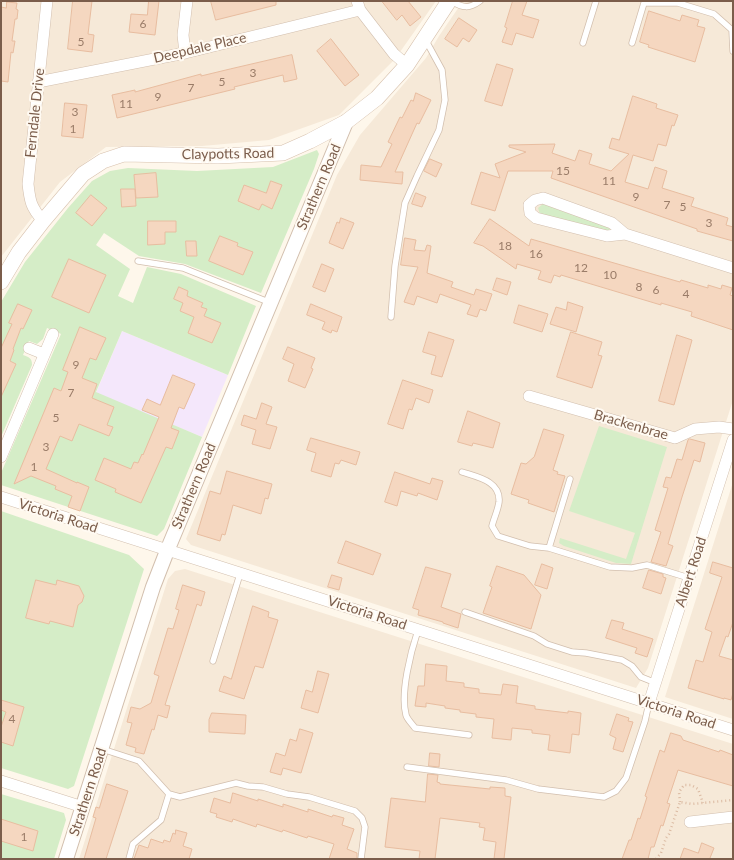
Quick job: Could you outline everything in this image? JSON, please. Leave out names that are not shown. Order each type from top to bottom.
[{"type":"main road","name":"Claypotts Road","points":[[1,282],[20,252],[43,221],[83,174],[103,161],[124,154],[218,156],[283,153],[310,141],[346,122],[377,98],[407,65],[450,1]]},
{"type":"street","name":"Ferndale Drive","points":[[43,221],[34,210],[28,184],[47,1]]},
{"type":"street","points":[[185,53],[183,35],[187,1]]},
{"type":"street","name":"Deepdale Place","points":[[38,82],[185,53],[359,5]]},
{"type":"street","points":[[359,5],[394,54],[407,65]]},
{"type":"street","name":"Strathern Road","points":[[66,859],[153,587],[346,122]]},
{"type":"street","points":[[626,234],[607,236],[536,218],[530,213],[529,205],[535,200],[543,198],[612,223],[626,234],[733,268]]},
{"type":"street","points":[[1,457],[53,334]]},
{"type":"street","points":[[29,348],[44,354]]},
{"type":"street","name":"Brackenbrae","points":[[529,396],[675,438],[695,428],[719,427],[733,430]]},
{"type":"street","name":"Albert Road","points":[[649,703],[733,440]]},
{"type":"street","name":"Victoria Road","points":[[1,497],[733,730]]},
{"type":"street","points":[[1,781],[83,806]]},
{"type":"street","points":[[690,822],[733,817]]},
{"type":"lane","points":[[450,1],[461,6],[469,7],[480,1]]},
{"type":"lane","points":[[583,43],[596,1]]},
{"type":"lane","points":[[632,42],[644,3],[678,3],[714,14],[728,26],[732,30],[733,51]]},
{"type":"lane","points":[[392,317],[395,266],[406,203],[439,130],[445,100],[442,70],[425,38]]},
{"type":"lane","points":[[138,261],[183,268],[271,303]]},
{"type":"lane","points":[[462,472],[491,483],[498,490],[499,502],[492,526],[498,536],[530,546],[549,548],[610,567],[632,568],[646,565],[689,578]]},
{"type":"lane","points":[[549,548],[570,479]]},
{"type":"lane","points":[[213,661],[240,574]]},
{"type":"lane","points":[[465,612],[534,636],[547,644],[572,652],[586,653],[622,660],[632,666],[641,678],[656,683]]},
{"type":"lane","points":[[418,630],[412,647],[404,696],[406,716],[415,728],[470,735]]},
{"type":"lane","points":[[407,767],[506,780],[538,789],[604,797],[616,791],[626,778],[645,721],[649,703]]},
{"type":"lane","points":[[101,749],[139,761],[169,794],[180,797],[236,783],[248,786],[263,787],[286,794],[309,797],[355,811],[362,818],[365,827],[361,859]]},
{"type":"lane","points":[[129,859],[133,844],[161,820],[169,794]]},
{"type":"path","points":[[680,802],[679,792],[684,785],[691,785],[698,789],[703,803]]},
{"type":"shaded area","points":[[1,1],[436,1],[395,59],[339,115],[269,140],[202,146],[106,147],[60,182],[1,257]]},
{"type":"shaded area","points":[[463,1],[733,1],[733,400],[648,668],[636,688],[191,545],[186,539],[337,175],[360,135],[426,58]]},
{"type":"shaded area","points":[[122,331],[228,375],[202,437],[96,393]]},
{"type":"shaded area","points":[[733,482],[733,719],[665,697]]},
{"type":"shaded area","points":[[185,569],[733,744],[733,859],[79,859],[168,579],[175,571]]},
{"type":"green space","points":[[317,150],[319,154],[314,169],[261,293],[185,264],[139,256],[104,233],[96,245],[130,269],[118,296],[133,303],[147,267],[181,274],[256,306],[228,375],[122,331],[96,392],[202,437],[164,529],[157,536],[1,485],[1,473],[61,334],[47,328],[43,339],[37,344],[29,341],[23,355],[30,358],[32,365],[1,437],[1,302],[25,262],[68,208],[92,181],[110,171],[128,168],[197,171],[273,167]]},
{"type":"green space","points":[[543,204],[610,228],[609,232],[540,214],[538,208]]},
{"type":"green space","points":[[599,426],[667,447],[631,564],[616,563],[559,543],[560,538],[626,559],[635,533],[569,511]]},
{"type":"green space","points":[[1,511],[129,555],[144,569],[74,786],[68,789],[1,768]]},
{"type":"green space","points":[[1,794],[64,813],[66,820],[54,859],[1,859]]},
{"type":"building","points":[[73,1],[92,1],[88,34],[94,35],[92,52],[68,49]]},
{"type":"building","points":[[149,1],[159,1],[155,35],[129,32],[131,14],[147,15]]},
{"type":"building","points":[[211,1],[276,1],[276,5],[216,20]]},
{"type":"building","points":[[382,1],[408,1],[421,17],[410,26],[402,15],[397,20]]},
{"type":"building","points":[[513,1],[527,1],[522,15],[539,20],[533,38],[516,33],[512,45],[502,42],[507,28],[505,27]]},
{"type":"building","points":[[7,2],[17,3],[16,9],[18,10],[17,19],[15,19],[12,41],[15,41],[13,53],[11,52],[8,82],[1,81],[1,7],[6,8]]},
{"type":"building","points":[[649,11],[680,21],[682,15],[699,20],[697,26],[705,28],[695,62],[648,47],[649,45],[640,42]]},
{"type":"building","points":[[459,18],[477,30],[469,42],[463,38],[457,47],[445,39]]},
{"type":"building","points":[[331,39],[359,75],[345,86],[317,51]]},
{"type":"building","points":[[292,55],[297,79],[284,82],[283,75],[234,87],[235,89],[117,118],[112,95],[135,90],[135,92],[201,74],[201,76]]},
{"type":"building","points":[[497,64],[513,69],[502,106],[485,101]]},
{"type":"building","points":[[416,93],[431,100],[419,124],[417,123],[395,172],[403,172],[402,184],[360,180],[361,165],[381,167],[392,144],[388,142],[400,117],[402,118],[411,100],[413,101]]},
{"type":"building","points":[[633,96],[657,104],[656,108],[678,115],[674,126],[672,125],[666,146],[658,144],[653,161],[633,155],[625,182],[648,189],[655,167],[667,171],[662,188],[694,198],[691,206],[728,218],[726,225],[733,227],[733,241],[697,231],[697,229],[551,178],[553,171],[508,171],[495,211],[471,204],[481,172],[500,178],[495,164],[526,152],[509,147],[509,145],[555,144],[552,153],[575,161],[579,150],[592,154],[589,164],[611,171],[629,154],[609,148],[612,138],[619,140]]},
{"type":"building","points":[[65,103],[87,105],[83,138],[62,136]]},
{"type":"building","points":[[430,159],[442,164],[436,177],[424,171]]},
{"type":"building","points":[[156,173],[158,197],[136,198],[134,175]]},
{"type":"building","points":[[271,181],[282,185],[272,209],[262,204],[259,210],[238,201],[244,185],[266,193]]},
{"type":"building","points":[[121,189],[135,189],[136,206],[122,207]]},
{"type":"building","points":[[416,193],[426,197],[422,207],[412,204]]},
{"type":"building","points":[[91,195],[107,208],[92,226],[76,213]]},
{"type":"building","points":[[341,218],[354,223],[343,249],[329,243],[337,222],[339,223]]},
{"type":"building","points":[[490,219],[529,246],[531,239],[680,282],[681,280],[708,288],[708,285],[721,289],[722,285],[732,288],[730,295],[733,296],[733,330],[691,316],[692,312],[661,303],[661,305],[561,275],[560,277],[554,275],[551,283],[538,279],[541,271],[517,264],[516,269],[483,246],[474,243]]},
{"type":"building","points":[[148,221],[176,221],[176,232],[165,232],[165,244],[148,245]]},
{"type":"building","points":[[220,236],[238,243],[237,246],[253,252],[243,275],[209,261]]},
{"type":"building","points":[[405,238],[416,240],[414,250],[425,251],[427,245],[431,246],[427,273],[453,282],[451,287],[474,295],[476,289],[492,294],[486,311],[480,309],[477,317],[467,314],[471,305],[440,294],[437,303],[417,296],[414,305],[404,302],[418,267],[401,265]]},
{"type":"building","points":[[186,241],[196,241],[197,256],[187,256]]},
{"type":"building","points":[[69,259],[106,275],[89,313],[52,297]]},
{"type":"building","points":[[322,264],[334,269],[325,292],[313,287]]},
{"type":"building","points":[[497,278],[511,282],[507,295],[493,290]]},
{"type":"building","points":[[179,287],[188,291],[187,296],[203,303],[201,307],[207,309],[204,316],[221,323],[212,343],[188,333],[194,317],[180,311],[183,303],[174,299]]},
{"type":"building","points":[[568,302],[583,307],[576,332],[550,324],[556,307],[566,310]]},
{"type":"building","points":[[18,304],[32,310],[23,329],[21,328],[13,349],[14,350],[10,361],[16,364],[1,397],[1,348],[12,324],[9,323]]},
{"type":"building","points":[[311,304],[342,317],[337,332],[332,330],[331,333],[322,329],[325,322],[307,315]]},
{"type":"building","points":[[519,305],[548,314],[542,332],[514,323]]},
{"type":"building","points":[[80,327],[106,338],[96,360],[90,358],[82,378],[97,384],[92,398],[114,407],[107,425],[113,427],[109,436],[79,424],[72,441],[60,436],[46,469],[89,487],[80,511],[68,507],[72,496],[55,489],[56,486],[31,476],[14,484],[54,388],[61,391],[68,372],[63,370]]},
{"type":"building","points":[[429,332],[454,340],[442,377],[431,374],[436,356],[423,352]]},
{"type":"building","points":[[571,332],[602,342],[598,355],[602,356],[592,388],[557,377]]},
{"type":"building","points":[[677,335],[692,340],[674,405],[659,401]]},
{"type":"building","points":[[288,347],[315,358],[311,368],[313,369],[305,388],[288,381],[294,364],[283,359]]},
{"type":"building","points":[[173,375],[195,384],[184,409],[179,407],[171,428],[179,431],[172,449],[166,447],[141,503],[115,492],[116,489],[95,480],[104,458],[131,469],[134,462],[138,463],[142,454],[143,455],[159,417],[142,410],[147,399],[160,405]]},
{"type":"building","points":[[403,380],[433,390],[429,403],[416,398],[412,410],[409,409],[403,429],[388,424]]},
{"type":"building","points":[[262,403],[272,407],[266,424],[277,427],[270,449],[252,444],[256,430],[241,425],[244,415],[256,419]]},
{"type":"building","points":[[468,411],[500,423],[493,448],[473,443],[472,446],[458,442]]},
{"type":"building","points":[[544,429],[564,435],[553,470],[558,472],[557,474],[565,476],[554,512],[528,503],[529,500],[511,494],[521,463],[526,464],[534,457]]},
{"type":"building","points":[[311,438],[360,452],[356,465],[341,460],[339,464],[335,463],[331,477],[311,471],[316,453],[307,450]]},
{"type":"building","points":[[690,439],[705,443],[700,462],[694,460],[682,497],[668,544],[673,546],[666,566],[651,562],[661,532],[655,530],[668,488],[663,487],[666,477],[671,478],[677,459],[682,460],[688,440]]},
{"type":"building","points":[[227,471],[272,484],[268,499],[265,498],[261,514],[233,505],[225,535],[222,534],[220,541],[197,534],[210,491],[220,494]]},
{"type":"building","points":[[395,472],[430,484],[432,478],[443,481],[437,500],[418,493],[417,496],[401,491],[397,506],[385,502]]},
{"type":"building","points":[[346,541],[381,554],[373,575],[338,563]]},
{"type":"building","points":[[713,562],[733,568],[733,622],[719,656],[733,660],[733,693],[731,700],[688,688],[696,660],[703,662],[712,632],[705,629],[722,577],[710,573]]},
{"type":"building","points":[[542,564],[553,568],[547,589],[535,585]]},
{"type":"building","points":[[497,566],[524,575],[541,595],[531,629],[483,613],[492,587],[490,586]]},
{"type":"building","points":[[426,567],[451,574],[441,607],[461,614],[458,628],[418,615],[419,610],[413,608]]},
{"type":"building","points":[[649,570],[663,574],[663,577],[666,578],[661,594],[643,588]]},
{"type":"building","points":[[332,575],[342,578],[339,590],[328,587]]},
{"type":"building","points":[[36,580],[56,585],[57,580],[79,586],[84,596],[82,602],[78,605],[73,627],[50,621],[49,624],[26,618]]},
{"type":"building","points":[[183,585],[205,592],[201,606],[197,604],[165,705],[170,706],[167,718],[158,715],[154,730],[152,729],[144,754],[135,752],[136,748],[126,745],[132,723],[127,722],[131,707],[140,709],[151,703],[159,676],[154,674],[168,628],[173,629],[179,610],[176,609]]},
{"type":"building","points":[[253,606],[269,612],[268,617],[278,620],[263,668],[255,666],[244,699],[219,691],[224,676],[231,679]]},
{"type":"building","points":[[612,620],[624,623],[622,629],[653,639],[647,657],[635,653],[637,648],[606,638]]},
{"type":"building","points":[[426,664],[447,666],[446,681],[464,683],[464,687],[479,689],[479,693],[501,695],[503,684],[518,686],[516,703],[535,706],[535,709],[581,713],[579,735],[572,734],[570,753],[548,750],[550,735],[532,733],[532,730],[512,728],[511,740],[492,738],[494,719],[476,717],[476,714],[460,712],[460,710],[445,708],[445,706],[426,703],[426,707],[415,706],[418,686],[424,686]]},
{"type":"building","points":[[318,671],[329,674],[318,713],[301,708],[306,690],[312,692]]},
{"type":"building","points":[[1,700],[24,707],[13,746],[1,742],[1,727],[6,712],[1,710]]},
{"type":"building","points":[[212,713],[246,715],[245,734],[209,732],[209,720]]},
{"type":"building","points":[[617,714],[629,718],[628,721],[633,722],[623,752],[613,749],[616,738],[610,735]]},
{"type":"building","points":[[300,729],[313,733],[301,773],[283,768],[281,775],[270,772],[276,753],[285,756],[290,739],[296,741]]},
{"type":"building","points":[[671,733],[681,736],[683,740],[733,755],[733,786],[678,770],[667,803],[670,804],[663,826],[661,825],[654,847],[651,847],[648,859],[622,859],[629,840],[631,840],[638,818],[640,819],[647,797],[645,796],[660,750],[664,752]]},
{"type":"building","points":[[430,753],[440,754],[439,767],[429,766]]},
{"type":"building","points":[[428,774],[438,775],[437,782],[440,784],[490,789],[490,787],[505,788],[505,796],[511,797],[504,859],[494,859],[496,842],[483,840],[485,828],[479,827],[480,823],[440,818],[435,859],[419,859],[420,851],[385,847],[391,798],[425,802]]},
{"type":"building","points":[[107,784],[128,791],[106,859],[84,859],[96,818],[93,817],[96,807],[99,808]]},
{"type":"building","points":[[233,793],[283,807],[283,804],[308,812],[308,809],[332,817],[333,815],[344,818],[342,825],[354,829],[347,849],[357,853],[357,859],[329,859],[334,844],[308,836],[307,838],[283,830],[282,832],[257,824],[256,827],[233,819],[232,822],[216,817],[217,814],[210,812],[214,798],[230,803]]},
{"type":"building","points":[[1,819],[38,831],[33,851],[1,841]]},
{"type":"building","points":[[176,830],[187,833],[183,846],[192,849],[189,859],[134,859],[139,845],[148,848],[151,839],[163,843],[164,840],[170,842],[173,833],[175,834]]},
{"type":"building","points":[[702,843],[714,848],[710,858],[711,859],[680,859],[684,848],[698,853]]}]
